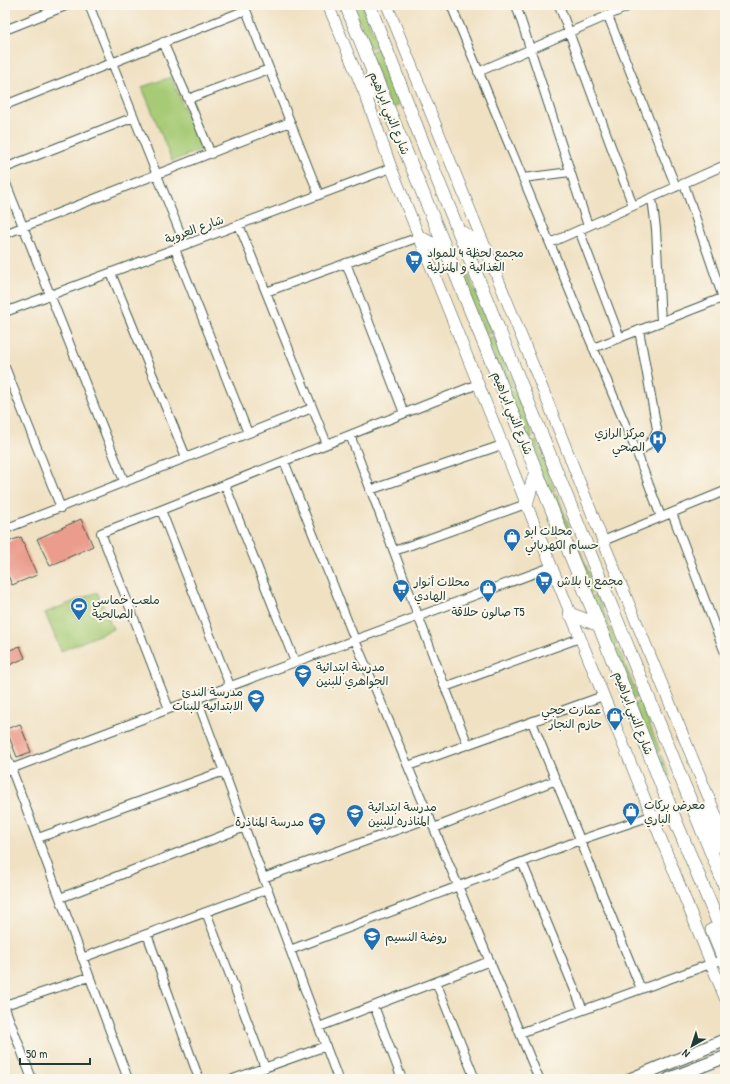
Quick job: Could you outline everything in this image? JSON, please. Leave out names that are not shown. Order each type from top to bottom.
[{"type":"main road","name":"شارع النبي ابراهيم","points":[[346,5],[600,625],[676,822],[725,940]]},
{"type":"main road","name":"شارع النبي ابراهيم","points":[[369,5],[437,179],[638,671],[699,811]]},
{"type":"main road","points":[[366,99],[373,72]]},
{"type":"main road","points":[[420,186],[437,179]]},
{"type":"main road","points":[[427,205],[446,200]]},
{"type":"main road","points":[[458,230],[486,249]]},
{"type":"main road","points":[[419,237],[447,252]]},
{"type":"main road","points":[[526,504],[536,471]]},
{"type":"main road","points":[[570,614],[600,625]]},
{"type":"main road","points":[[621,679],[658,815],[724,961]]},
{"type":"main road","points":[[699,811],[725,850]]},
{"type":"main road","points":[[699,811],[725,863]]},
{"type":"main road","points":[[699,811],[725,886]]},
{"type":"main road","points":[[631,1079],[725,1040]]},
{"type":"main road","points":[[673,1078],[725,1057]]},
{"type":"street","points":[[5,30],[68,5]]},
{"type":"street","points":[[89,5],[185,245]]},
{"type":"street","points":[[328,5],[366,99],[391,168],[603,696],[658,815],[710,963],[725,998]]},
{"type":"street","points":[[387,5],[603,541],[725,837]]},
{"type":"street","points":[[451,5],[637,453],[661,517]]},
{"type":"street","points":[[516,5],[588,226]]},
{"type":"street","points":[[560,5],[633,206]]},
{"type":"street","points":[[478,72],[632,5]]},
{"type":"street","points":[[5,105],[245,8],[319,195]]},
{"type":"street","points":[[593,348],[724,297],[680,185],[608,16]]},
{"type":"street","points":[[163,42],[211,154]]},
{"type":"street","points":[[188,99],[269,69]]},
{"type":"street","points":[[5,168],[134,117]]},
{"type":"street","points":[[5,234],[290,122]]},
{"type":"street","points":[[550,243],[725,165]]},
{"type":"street","name":"شارع العروبة","points":[[5,312],[391,168]]},
{"type":"street","points":[[523,178],[570,172]]},
{"type":"street","points":[[5,181],[124,481]]},
{"type":"street","points":[[652,198],[656,228],[661,322]]},
{"type":"street","points":[[239,225],[327,444]]},
{"type":"street","points":[[579,230],[620,338]]},
{"type":"street","points":[[266,292],[419,237]]},
{"type":"street","points":[[175,249],[248,433]]},
{"type":"street","points":[[346,264],[404,413]]},
{"type":"street","points":[[111,273],[186,457]]},
{"type":"street","points":[[637,453],[651,443],[655,437],[657,429],[639,330]]},
{"type":"street","points":[[5,367],[61,508]]},
{"type":"street","points":[[170,708],[101,533],[478,384]]},
{"type":"street","points":[[5,529],[312,408]]},
{"type":"street","points":[[350,435],[445,688],[468,745]]},
{"type":"street","points":[[370,490],[502,445]]},
{"type":"street","points":[[284,461],[355,640],[539,1079]]},
{"type":"street","points":[[225,485],[294,662]]},
{"type":"street","points":[[603,541],[725,492]]},
{"type":"street","points":[[394,551],[526,504]]},
{"type":"street","points":[[161,510],[230,686]]},
{"type":"street","points":[[672,513],[725,653]]},
{"type":"street","points":[[8,770],[170,708],[551,567]]},
{"type":"street","points":[[445,688],[580,638]]},
{"type":"street","points":[[408,766],[603,696]]},
{"type":"street","points":[[197,699],[338,1079]]},
{"type":"street","points":[[532,722],[641,989]]},
{"type":"street","points":[[5,752],[8,770],[38,838],[128,1079]]},
{"type":"street","points":[[38,838],[224,770]]},
{"type":"street","points":[[434,828],[556,780]]},
{"type":"street","points":[[290,950],[580,840],[658,815]]},
{"type":"street","points":[[264,878],[430,818]]},
{"type":"street","points":[[60,898],[245,827]]},
{"type":"street","points":[[522,862],[584,1010]]},
{"type":"street","points":[[82,958],[268,889]]},
{"type":"street","points":[[206,912],[265,1068]]},
{"type":"street","points":[[147,934],[199,1079]]},
{"type":"street","points":[[319,1028],[490,961]]},
{"type":"street","points":[[520,1033],[710,963],[724,961]]},
{"type":"street","points":[[5,1005],[89,977]]},
{"type":"street","points":[[436,982],[475,1079]]},
{"type":"street","points":[[374,1006],[402,1079]]},
{"type":"street","points":[[5,1008],[32,1079]]},
{"type":"street","points":[[233,1079],[326,1046]]},
{"type":"green space","points":[[353,5],[362,5],[378,45],[370,48]]},
{"type":"green space","points":[[377,49],[399,105],[391,109],[369,52]]},
{"type":"green space","points":[[171,77],[202,149],[172,161],[142,87]]},
{"type":"green space","points":[[468,274],[492,333],[486,335],[462,277]]},
{"type":"green space","points":[[494,336],[514,387],[507,390],[487,338]]},
{"type":"green space","points":[[515,390],[533,437],[527,439],[508,393]]},
{"type":"green space","points":[[536,441],[555,491],[549,493],[529,444]]},
{"type":"green space","points":[[557,494],[570,529],[564,532],[550,497]]},
{"type":"green space","points":[[577,543],[596,591],[589,594],[570,546]]},
{"type":"green space","name":"ملعب خماسي الصالحية","points":[[97,592],[113,629],[61,651],[45,613]]},
{"type":"green space","points":[[597,595],[617,645],[611,647],[591,597]]},
{"type":"green space","points":[[619,649],[638,697],[633,699],[613,651]]},
{"type":"green space","points":[[640,701],[660,751],[655,754],[634,704]]},
{"type":"green space","points":[[661,755],[670,776],[665,777],[656,757]]},
{"type":"building","points":[[81,519],[93,546],[50,566],[37,539]]},
{"type":"building","points":[[21,537],[37,575],[12,585],[5,568],[5,543]]},
{"type":"building","points":[[20,646],[25,658],[5,667],[5,652]]},
{"type":"building","points":[[20,724],[31,752],[17,757],[6,729]]},
{"type":"place","name":"مجمع لحظة 4 للمواد الغذائية و المنزلية","points":[[414,274]]},
{"type":"place","name":"مركز الرازي الصحي","points":[[658,454]]},
{"type":"place","name":"محلات ابو حسام الكهربائي","points":[[512,552]]},
{"type":"place","name":"مجمع يا بلاش","points":[[544,595]]},
{"type":"place","name":"محلات أنوار الهادي","points":[[401,603]]},
{"type":"place","name":"صالون حلاقة T5","points":[[488,603]]},
{"type":"place","name":"ملعب خماسي الصالحية","points":[[79,621]]},
{"type":"place","name":"مدرسة ابتدائية الجواهري للبنين","points":[[303,688]]},
{"type":"place","name":"مدرسة الندئ الابتدائيه للبنات","points":[[256,713]]},
{"type":"place","name":"عمارت حجي حازم النجار","points":[[615,731]]},
{"type":"place","name":"معرض بركات الباري","points":[[631,826]]},
{"type":"place","name":"مدرسة ابتدائية المناذره للبنين","points":[[355,828]]},
{"type":"place","name":"مدرسة المناذرة","points":[[317,836]]},
{"type":"place","name":"روضة النسيم","points":[[372,951]]}]
